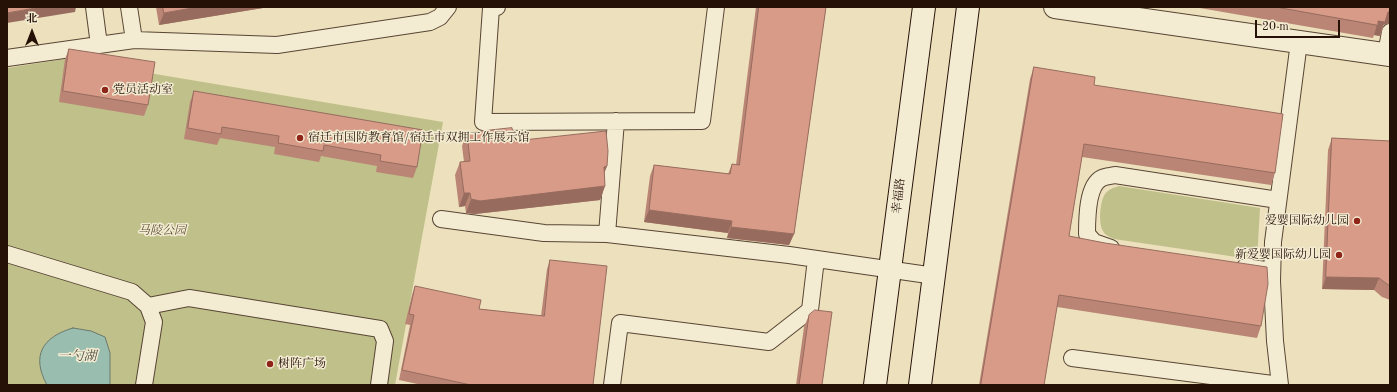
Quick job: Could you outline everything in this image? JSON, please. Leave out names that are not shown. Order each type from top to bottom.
[{"type":"main road","name":"幸福路","points":[[875,385],[924,7]]},
{"type":"main road","points":[[920,385],[968,7]]},
{"type":"main road","points":[[1055,7],[1112,11],[1299,42],[1388,54]]},
{"type":"lane","points":[[94,7],[99,45]]},
{"type":"lane","points":[[129,7],[134,40]]},
{"type":"lane","points":[[7,58],[134,40],[277,45],[430,22],[440,17],[448,7]]},
{"type":"lane","points":[[493,7],[483,122],[702,121],[716,7]]},
{"type":"lane","points":[[1388,54],[1390,32]]},
{"type":"lane","points":[[1072,358],[1280,385],[1275,341],[1272,271],[1278,200],[1299,42]]},
{"type":"lane","points":[[607,234],[616,121]]},
{"type":"lane","points":[[1125,250],[1102,246],[1094,242],[1087,234],[1090,196],[1093,186],[1101,178],[1115,175],[1278,200]]},
{"type":"lane","points":[[441,219],[544,233],[607,234],[816,259],[935,276]]},
{"type":"lane","points":[[7,254],[132,292],[148,306],[154,322],[144,385]]},
{"type":"lane","points":[[612,385],[620,323],[768,342],[810,310],[816,259]]},
{"type":"lane","points":[[1234,266],[1272,271]]},
{"type":"lane","points":[[148,306],[189,298],[380,329],[385,341],[379,385]]},
{"type":"green space","name":"马陵公园","points":[[65,59],[443,122],[395,385],[7,385],[7,68]]},
{"type":"green space","points":[[1119,186],[1260,208],[1257,260],[1114,239],[1109,237],[1101,227],[1101,207],[1105,194],[1113,188]]},
{"type":"water","name":"一勺湖","points":[[73,328],[91,331],[105,337],[110,353],[110,385],[47,385],[42,375],[40,365],[42,349],[47,342],[54,337]]},
{"type":"building","points":[[7,7],[41,7],[7,13]]},
{"type":"building","points":[[163,7],[198,7],[164,13]]},
{"type":"building","points":[[759,7],[826,7],[794,234],[731,227],[732,221],[649,210],[654,165],[730,174],[732,164],[739,165]]},
{"type":"building","points":[[1276,7],[1390,7],[1390,11],[1388,12],[1385,22],[1378,21],[1378,25]]},
{"type":"building","points":[[69,49],[155,62],[148,105],[63,91]]},
{"type":"building","points":[[1034,67],[1095,77],[1094,85],[1283,114],[1275,173],[1084,144],[1069,236],[1105,243],[1267,267],[1268,284],[1261,326],[1059,295],[1044,385],[981,385]]},
{"type":"building","points":[[194,91],[423,130],[417,167],[380,161],[381,155],[324,145],[323,151],[278,143],[279,136],[222,127],[221,134],[188,128]]},
{"type":"building","points":[[512,128],[514,141],[606,131],[608,151],[607,166],[604,167],[605,186],[480,201],[471,199],[470,193],[464,193],[460,162],[470,161],[467,133]]},
{"type":"building","name":"爱婴国际幼儿园","points":[[1332,138],[1390,141],[1390,286],[1379,278],[1326,277]]},
{"type":"building","points":[[550,260],[607,266],[593,385],[471,385],[402,370],[414,315],[409,314],[415,286],[481,300],[479,309],[544,316]]},
{"type":"building","points":[[815,310],[832,312],[822,385],[799,385],[809,315]]},
{"type":"place","name":"党员活动室","points":[[105,90]]},
{"type":"place","name":"宿迁市国防教育馆/宿迁市双拥工作展示馆","points":[[300,138]]},
{"type":"place","name":"爱婴国际幼儿园","points":[[1357,221]]},
{"type":"place","name":"新爱婴国际幼儿园","points":[[1339,255]]},
{"type":"place","name":"树阵广场","points":[[270,364]]}]
